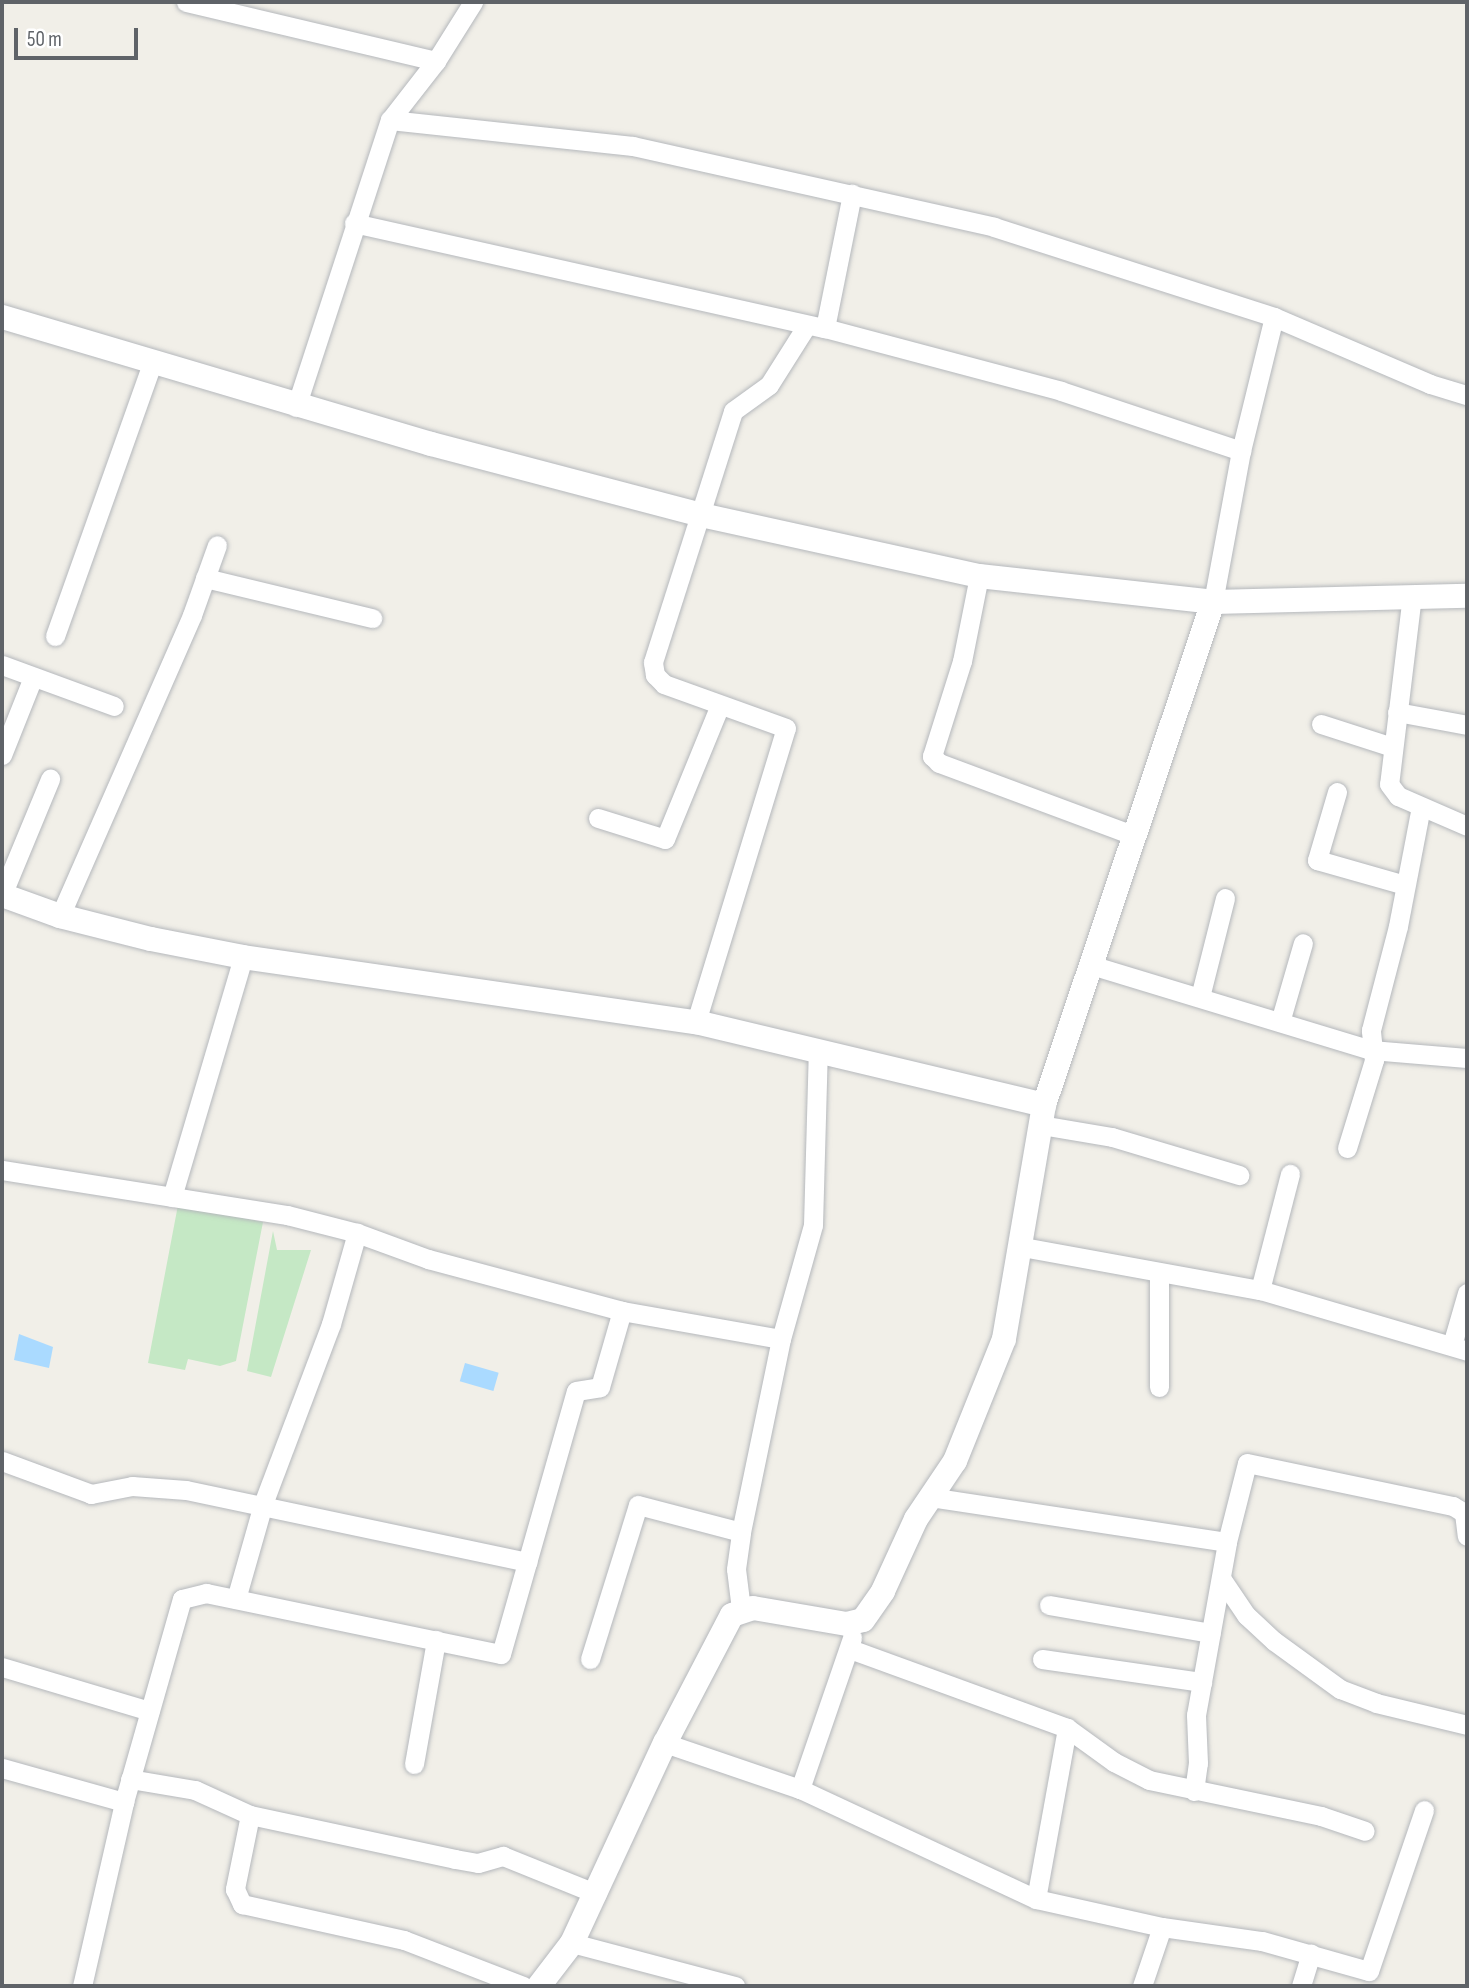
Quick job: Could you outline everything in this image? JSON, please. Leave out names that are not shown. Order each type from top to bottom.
[{"type":"street","points":[[186,2],[436,61]]},
{"type":"street","points":[[296,407],[354,223],[390,120],[436,61],[473,2]]},
{"type":"street","points":[[390,120],[633,146],[995,228],[1274,317],[1430,384],[1467,395]]},
{"type":"street","points":[[696,1022],[786,728],[664,684],[653,669],[697,514],[733,411],[769,386],[816,326],[852,194]]},
{"type":"street","points":[[354,223],[548,263],[816,326],[1061,391],[1241,451]]},
{"type":"street","points":[[2,317],[296,407],[697,514],[979,576],[1213,602],[1412,595],[1467,596]]},
{"type":"street","points":[[741,1609],[853,1624],[873,1609],[930,1497],[955,1461],[981,1403],[1003,1339],[1023,1247],[1042,1115],[1213,602],[1241,451],[1274,317]]},
{"type":"street","points":[[55,636],[152,364]]},
{"type":"street","points":[[60,916],[217,545]]},
{"type":"street","points":[[979,576],[962,661],[932,756],[939,763],[1135,836]]},
{"type":"street","points":[[205,578],[372,618]]},
{"type":"street","points":[[1412,595],[1389,784],[1398,796],[1467,826]]},
{"type":"street","points":[[2,665],[114,706]]},
{"type":"street","points":[[2,755],[33,677]]},
{"type":"street","points":[[598,818],[665,839],[720,705]]},
{"type":"street","points":[[1397,712],[1467,726]]},
{"type":"street","points":[[1321,724],[1392,747]]},
{"type":"street","points":[[50,779],[2,895],[60,916],[243,957],[696,1022],[818,1050],[1239,1175]]},
{"type":"street","points":[[1337,792],[1317,860],[1405,885]]},
{"type":"street","points":[[1348,1148],[1374,1060],[1371,1030],[1421,807]]},
{"type":"street","points":[[1200,997],[1225,898]]},
{"type":"street","points":[[1280,1022],[1303,943]]},
{"type":"street","points":[[172,1197],[243,957]]},
{"type":"street","points":[[1091,965],[1371,1050],[1467,1058]]},
{"type":"street","points":[[741,1609],[736,1569],[741,1532],[780,1339],[813,1225],[818,1050]]},
{"type":"street","points":[[2,1170],[272,1212],[357,1233],[428,1259],[622,1311],[780,1339]]},
{"type":"street","points":[[1260,1290],[1290,1174]]},
{"type":"street","points":[[236,1599],[263,1504],[301,1412],[357,1233]]},
{"type":"street","points":[[1023,1247],[1159,1275],[1260,1290],[1460,1348],[1467,1293]]},
{"type":"street","points":[[1159,1275],[1159,1387]]},
{"type":"street","points":[[82,1986],[124,1802],[182,1600],[199,1592],[501,1654],[576,1391],[600,1387],[622,1311]]},
{"type":"street","points":[[2,1461],[91,1494],[153,1487],[263,1504],[528,1562]]},
{"type":"street","points":[[1194,1791],[1198,1763],[1196,1714],[1227,1542],[1247,1463],[1453,1506],[1464,1513],[1467,1536]]},
{"type":"street","points":[[930,1497],[1227,1542]]},
{"type":"street","points":[[590,1659],[638,1505],[741,1532]]},
{"type":"street","points":[[1221,1578],[1246,1615],[1274,1641],[1340,1689],[1376,1703],[1467,1725]]},
{"type":"street","points":[[1049,1605],[1211,1633]]},
{"type":"street","points":[[539,1986],[572,1943],[665,1743],[729,1620],[741,1609]]},
{"type":"street","points":[[800,1789],[850,1650],[853,1624]]},
{"type":"street","points":[[414,1764],[436,1640]]},
{"type":"street","points":[[850,1650],[1067,1728],[1136,1775],[1194,1791],[1310,1814],[1365,1830]]},
{"type":"street","points":[[1042,1659],[1202,1682]]},
{"type":"street","points":[[2,1667],[150,1711]]},
{"type":"street","points":[[1036,1899],[1067,1728]]},
{"type":"street","points":[[665,1743],[800,1789],[1036,1899],[1162,1927],[1262,1941],[1368,1971],[1424,1810]]},
{"type":"street","points":[[2,1768],[124,1802]]},
{"type":"street","points":[[130,1779],[195,1790],[250,1815],[478,1863],[503,1856],[597,1894]]},
{"type":"street","points":[[250,1815],[235,1889],[242,1903],[404,1940],[523,1986]]},
{"type":"street","points":[[1142,1986],[1162,1927]]},
{"type":"street","points":[[572,1943],[668,1978],[734,1986]]},
{"type":"street","points":[[1301,1986],[1311,1954]]},
{"type":"green space","points":[[178,1205],[263,1222],[236,1361],[220,1366],[188,1359],[185,1370],[148,1363]]},
{"type":"green space","points":[[273,1231],[277,1250],[311,1250],[271,1377],[247,1371]]},
{"type":"water","points":[[19,1334],[53,1347],[49,1368],[14,1360]]},
{"type":"water","points":[[465,1363],[499,1373],[493,1391],[460,1381]]}]
